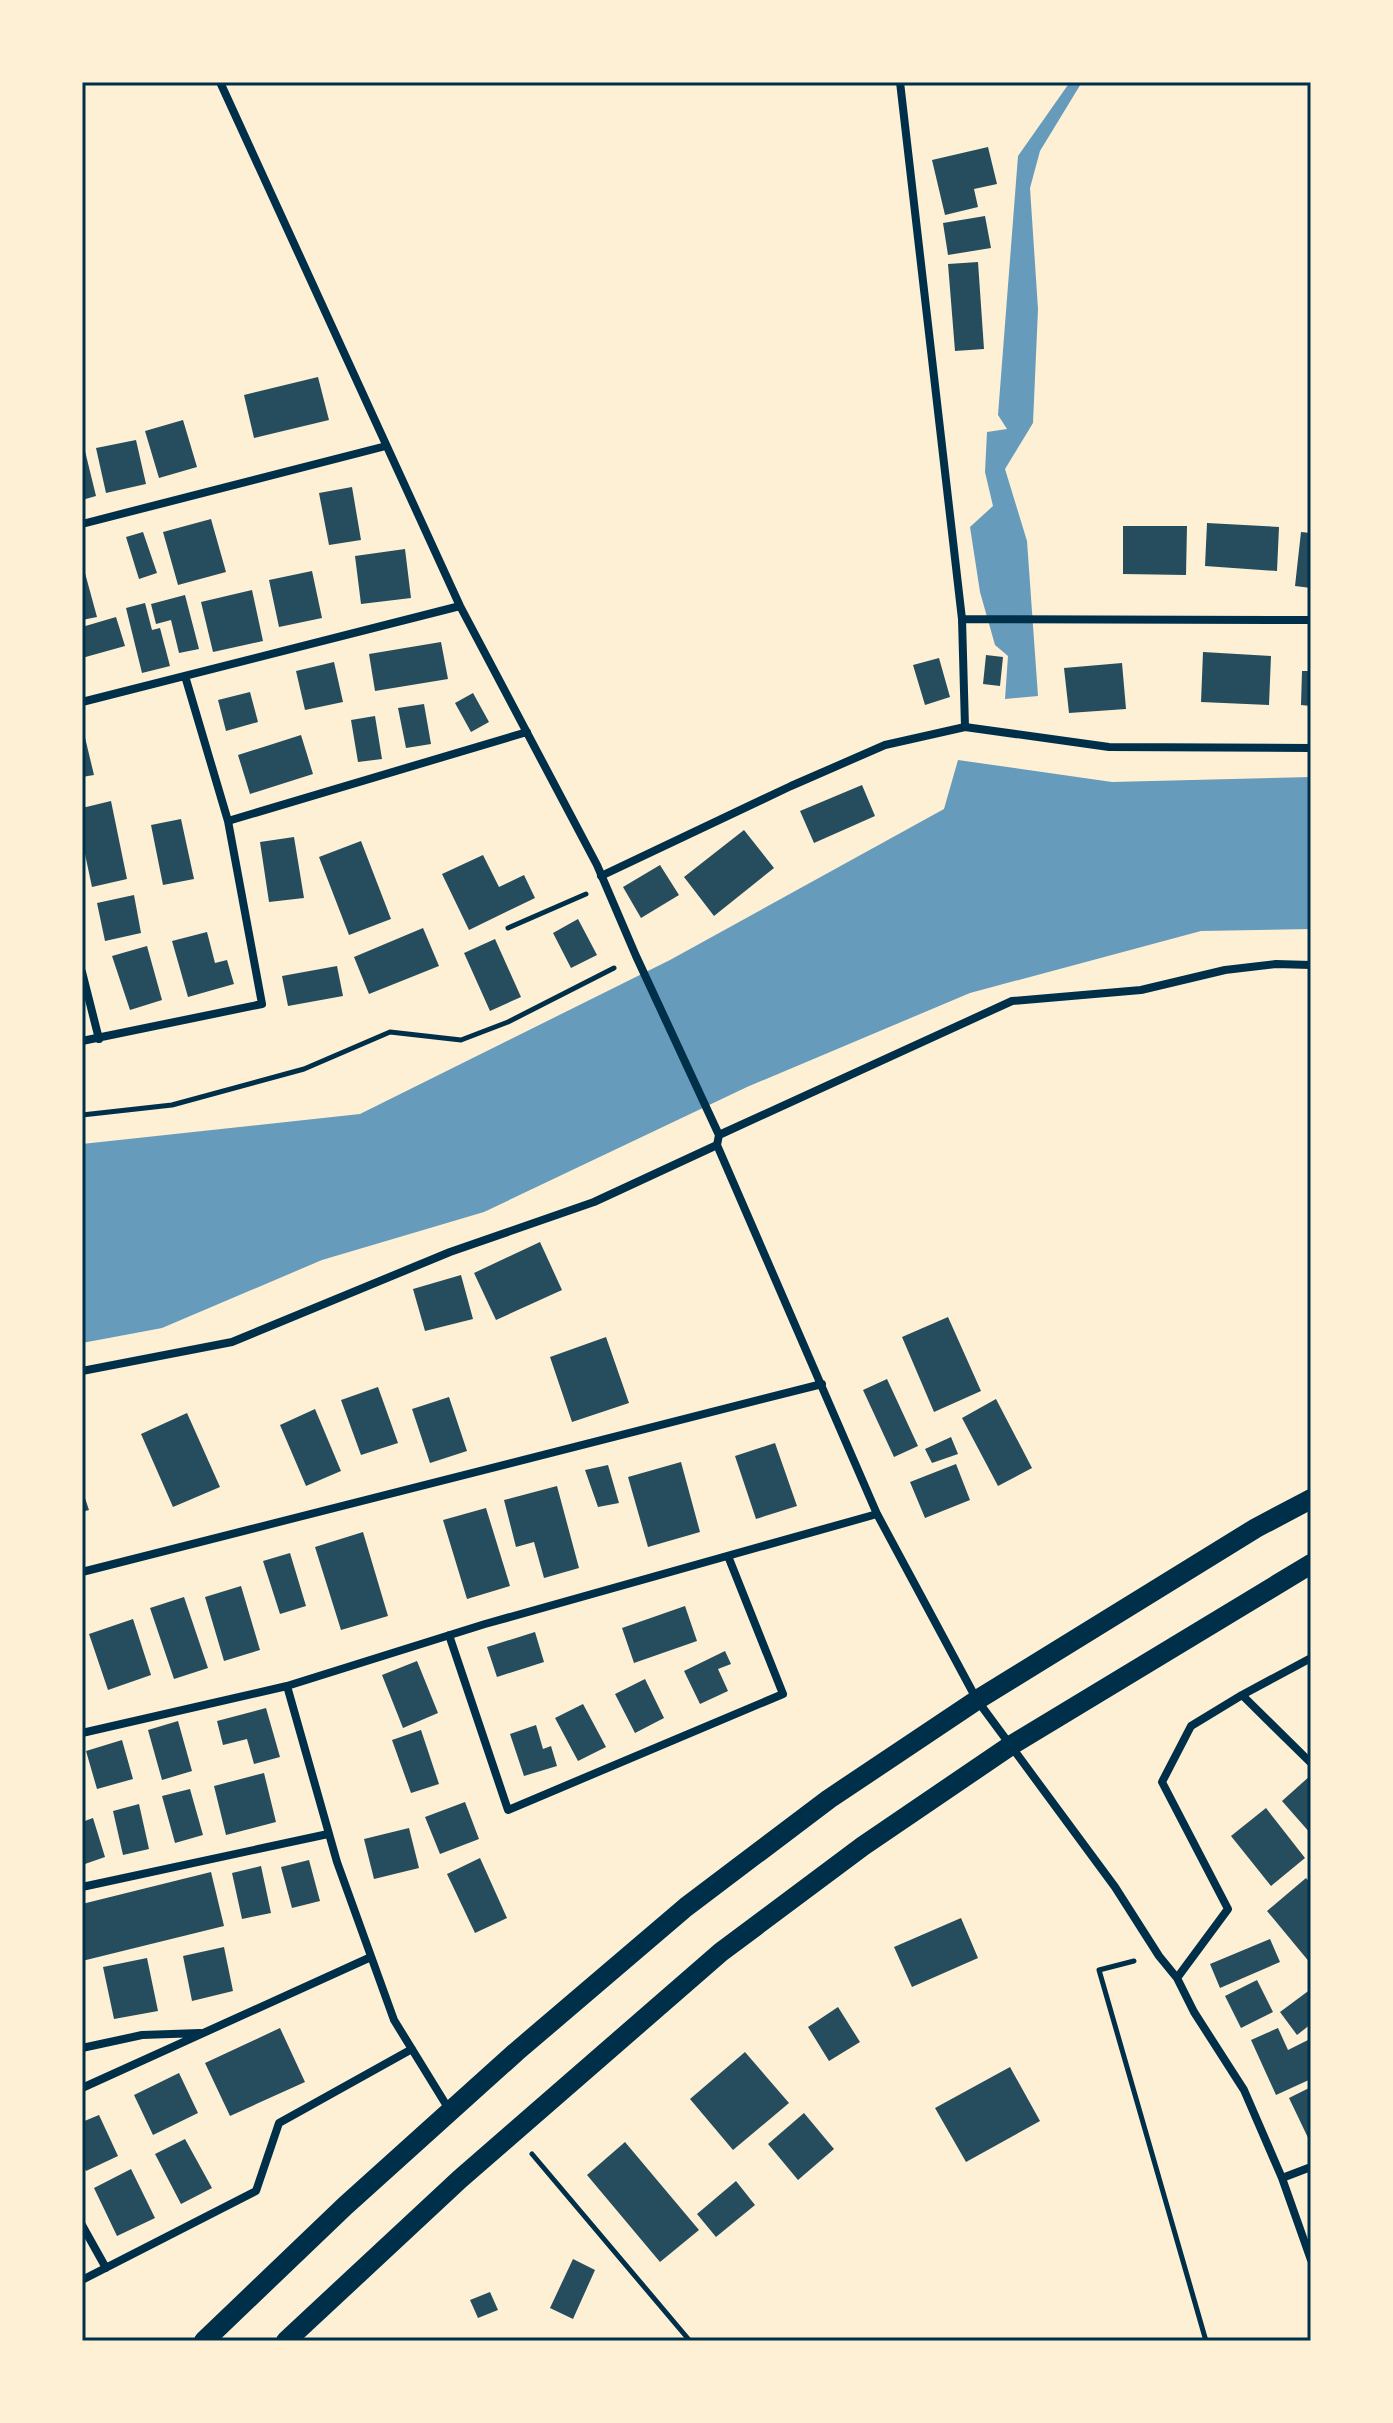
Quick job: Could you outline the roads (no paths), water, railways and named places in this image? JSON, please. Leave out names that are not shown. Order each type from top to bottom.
[{"type":"main road","points":[[204,2341],[450,2111],[686,1907],[829,1799],[977,1700],[1243,1536],[1311,1499]]},
{"type":"main road","points":[[286,2341],[513,2132],[721,1952],[863,1846],[1010,1746],[1311,1564]]},
{"type":"street","points":[[220,82],[460,606],[603,881],[719,1135],[717,1145],[877,1514],[977,1700],[1115,1887],[1159,1956],[1177,1978],[1194,2012],[1244,2090],[1282,2178],[1311,2260]]},
{"type":"street","points":[[900,82],[962,619],[965,727]]},
{"type":"street","points":[[82,524],[386,446]]},
{"type":"street","points":[[82,702],[460,606]]},
{"type":"street","points":[[962,619],[1311,620]]},
{"type":"street","points":[[82,1041],[262,1004],[228,821],[185,676]]},
{"type":"street","points":[[603,881],[791,786],[885,745],[965,727],[1109,747],[1311,748]]},
{"type":"street","points":[[228,821],[527,732]]},
{"type":"street","points":[[719,1135],[1012,1001],[1141,990],[1225,970],[1276,964],[1311,965]]},
{"type":"street","points":[[82,972],[99,1039]]},
{"type":"street","points":[[82,1371],[232,1342],[316,1310],[450,1252],[594,1202],[717,1145]]},
{"type":"street","points":[[82,1572],[822,1384]]},
{"type":"street","points":[[82,1733],[287,1686],[449,1635],[877,1514]]},
{"type":"street","points":[[449,1635],[508,1810],[783,1694],[728,1556]]},
{"type":"street","points":[[1177,1978],[1228,1909],[1162,1782],[1191,1726],[1311,1658]]},
{"type":"street","points":[[287,1686],[328,1834],[394,2020],[450,2111]]},
{"type":"street","points":[[1242,1695],[1311,1763]]},
{"type":"street","points":[[82,1887],[328,1834]]},
{"type":"street","points":[[82,2088],[371,1957]]},
{"type":"street","points":[[82,2048],[142,2035],[206,2032]]},
{"type":"street","points":[[82,2280],[256,2191],[279,2123],[412,2049]]},
{"type":"street","points":[[1282,2178],[1311,2167]]},
{"type":"street","points":[[82,2225],[106,2268]]},
{"type":"water","points":[[1070,82],[1082,82],[1040,151],[1030,188],[1038,309],[1033,423],[1005,469],[1027,541],[1038,696],[1005,699],[1008,656],[995,645],[980,592],[970,527],[993,506],[985,472],[987,432],[1007,429],[998,415],[1018,156]]},
{"type":"water","points":[[958,760],[1112,782],[1311,777],[1311,929],[1201,931],[970,993],[747,1087],[484,1212],[322,1260],[162,1328],[82,1343],[82,1144],[360,1114],[670,960],[944,809]]}]
